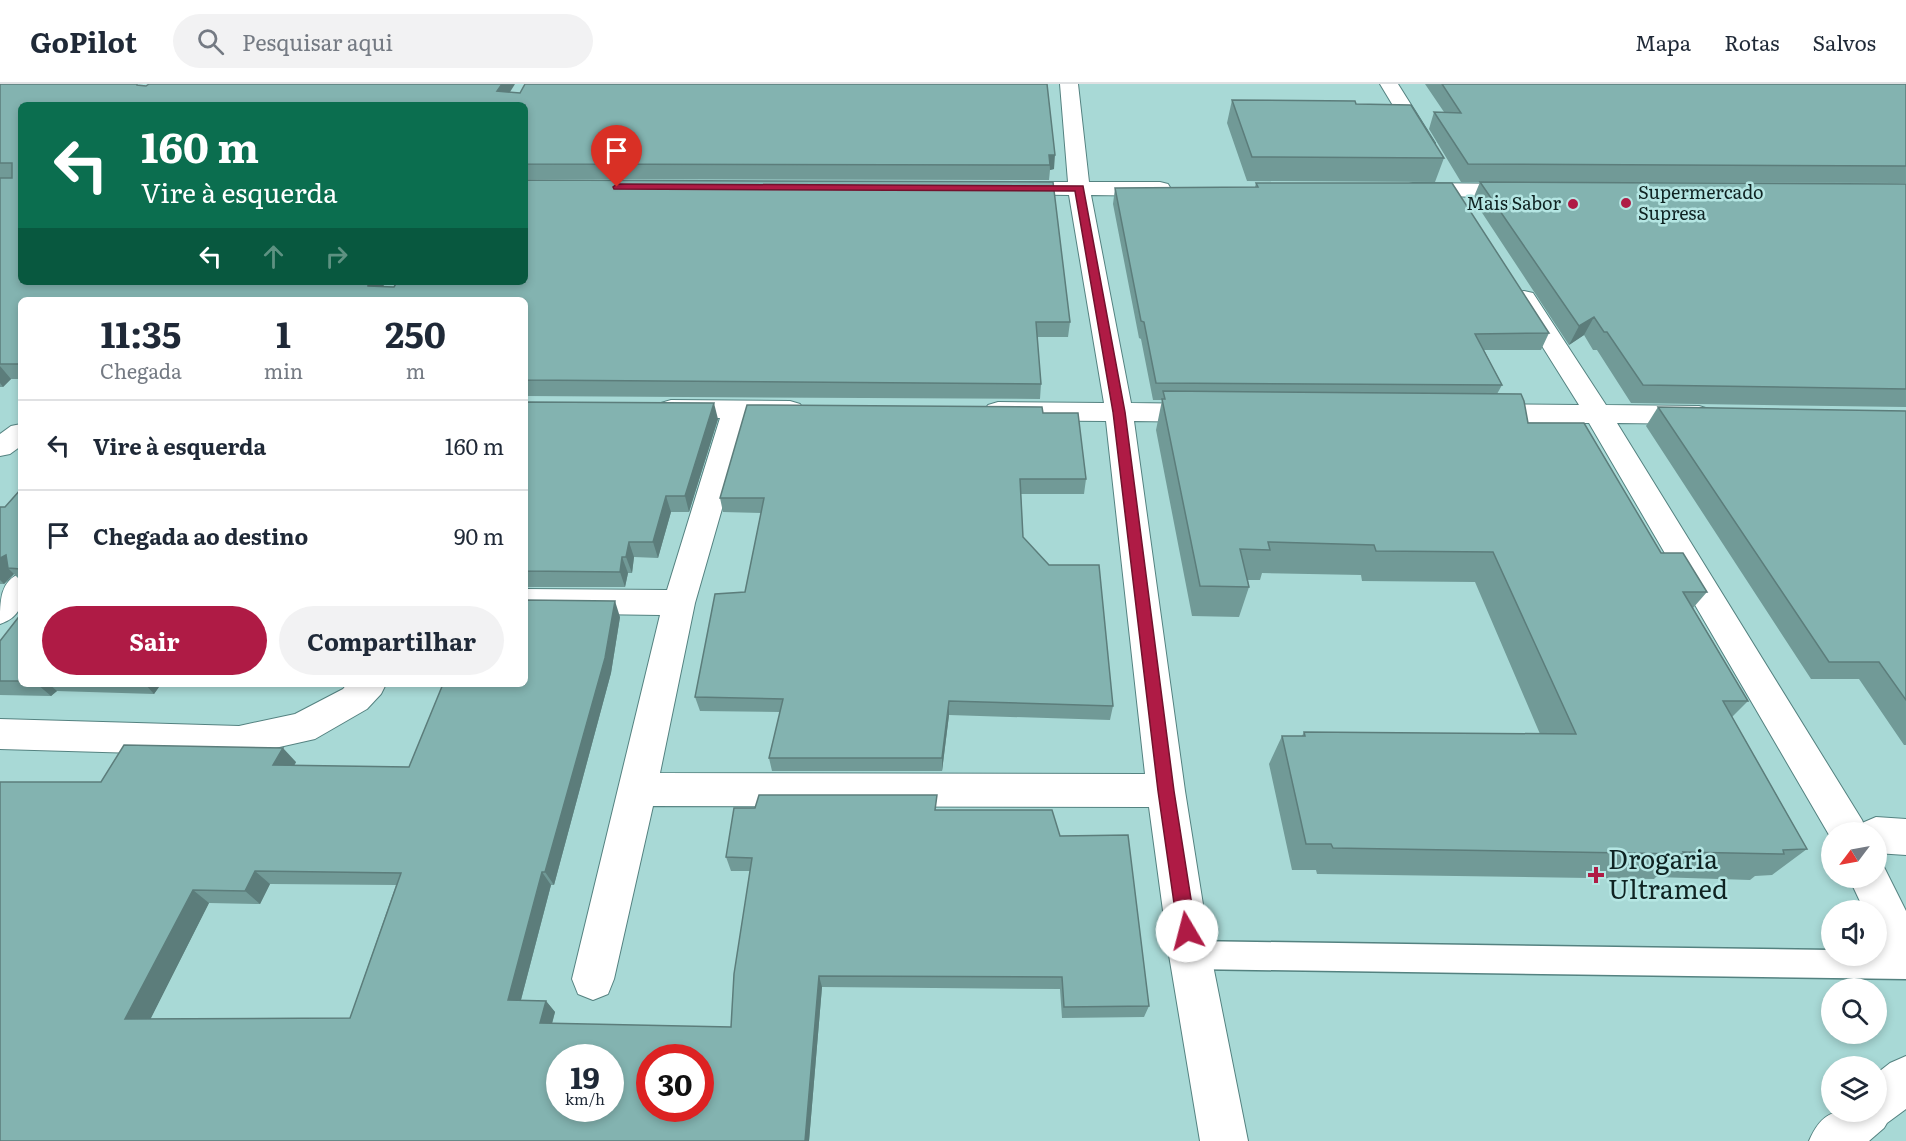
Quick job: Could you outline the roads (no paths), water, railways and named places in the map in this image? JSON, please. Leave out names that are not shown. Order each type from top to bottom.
[{"type":"street","points":[[1069,84],[1079,188],[1119,412],[1166,791],[1190,955],[1224,1141]]},
{"type":"street","points":[[1389,84],[1473,220]]},
{"type":"street","points":[[985,188],[1185,189]]},
{"type":"street","points":[[1396,190],[1538,191]]},
{"type":"street","points":[[1511,278],[1598,414],[1842,822]]},
{"type":"street","points":[[643,408],[820,410]]},
{"type":"street","points":[[593,979],[679,603],[737,409]]},
{"type":"street","points":[[976,411],[1227,413]]},
{"type":"street","points":[[1455,413],[1729,416]]},
{"type":"street","points":[[0,447],[18,435]]},
{"type":"street","points":[[0,611],[18,589]]},
{"type":"street","points":[[528,601],[679,603]]},
{"type":"street","points":[[0,735],[239,741],[302,728],[355,699],[366,687]]},
{"type":"street","points":[[638,789],[1166,791]]},
{"type":"street","points":[[1887,836],[1906,837]]},
{"type":"street","points":[[1874,888],[1906,955]]},
{"type":"street","points":[[1887,1095],[1906,1079]]},
{"type":"street","points":[[1833,1141],[1856,1122]]},
{"type":"lane","points":[[1190,955],[1906,965]]},
{"type":"place","name":"Supermercado Supresa","points":[[1626,203]]},
{"type":"place","name":"Mais Sabor","points":[[1573,204]]},
{"type":"place","name":"Drogaria Ultramed","points":[[1596,875]]}]
